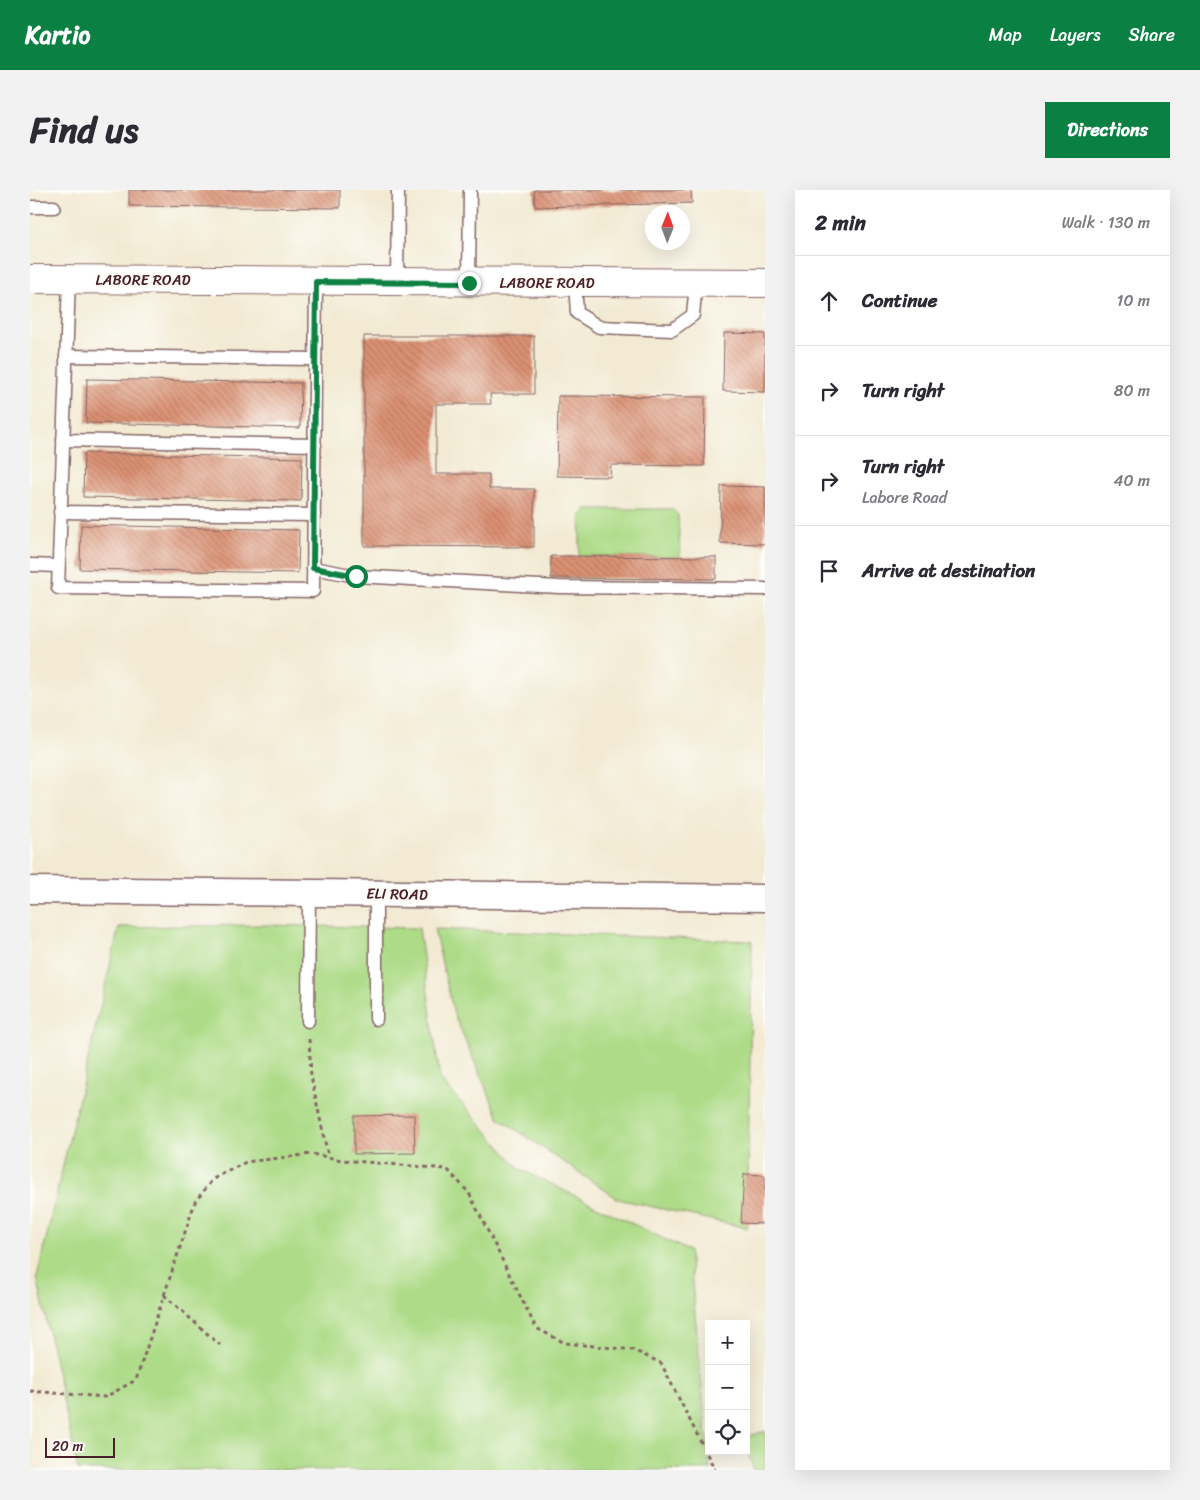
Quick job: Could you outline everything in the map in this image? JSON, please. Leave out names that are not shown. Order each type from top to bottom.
[{"type":"street","name":"LABORE ROAD","points":[[30,279],[469,283],[765,283]]},
{"type":"street","name":"ELI ROAD","points":[[30,890],[765,898]]},
{"type":"lane","points":[[397,282],[398,190]]},
{"type":"lane","points":[[469,283],[470,190]]},
{"type":"lane","points":[[30,207],[54,207]]},
{"type":"lane","points":[[69,280],[58,588],[313,591],[316,282]]},
{"type":"lane","points":[[575,283],[577,313],[599,327],[672,330],[693,315],[696,284]]},
{"type":"lane","points":[[66,356],[315,359]]},
{"type":"lane","points":[[63,440],[314,445]]},
{"type":"lane","points":[[60,512],[314,515]]},
{"type":"lane","points":[[30,565],[58,566]]},
{"type":"lane","points":[[313,568],[356,576],[559,587],[765,589]]},
{"type":"lane","points":[[308,1021],[309,893]]},
{"type":"lane","points":[[376,894],[376,1020]]},
{"type":"path","points":[[308,1021],[311,1076],[328,1156]]},
{"type":"path","points":[[30,1391],[104,1397],[136,1380],[195,1202],[213,1180],[246,1162],[312,1154],[342,1160],[447,1169],[469,1193],[536,1328],[566,1343],[633,1350],[661,1363],[715,1470]]},
{"type":"path","points":[[164,1295],[220,1346]]},
{"type":"green space","points":[[586,509],[672,509],[678,515],[680,557],[579,556],[581,516]]},
{"type":"green space","points":[[261,925],[419,928],[440,1079],[520,1169],[689,1251],[705,1418],[705,1455],[709,1455],[710,1470],[78,1470],[37,1277],[119,927]]},
{"type":"green space","points":[[434,929],[752,941],[747,1228],[618,1199],[499,1118],[454,1014]]},
{"type":"green space","points":[[765,1431],[765,1470],[754,1470],[748,1455],[750,1455],[750,1436]]},
{"type":"building","points":[[129,190],[340,190],[340,208],[129,206]]},
{"type":"building","points":[[534,190],[691,190],[692,203],[535,207]]},
{"type":"building","points":[[724,333],[765,334],[765,392],[723,391]]},
{"type":"building","points":[[364,336],[534,336],[534,394],[490,394],[491,404],[436,404],[436,474],[489,474],[489,489],[534,489],[534,547],[364,546]]},
{"type":"building","points":[[87,379],[301,383],[300,428],[86,423]]},
{"type":"building","points":[[558,396],[705,397],[704,466],[611,465],[610,477],[557,476]]},
{"type":"building","points":[[84,453],[302,458],[301,501],[83,497]]},
{"type":"building","points":[[721,486],[765,487],[765,544],[720,543]]},
{"type":"building","points":[[81,525],[299,530],[298,573],[80,569]]},
{"type":"building","points":[[551,556],[716,557],[716,579],[551,578]]},
{"type":"building","points":[[414,1115],[415,1153],[354,1154],[354,1116]]},
{"type":"building","points":[[744,1174],[765,1175],[765,1224],[741,1223]]},
{"type":"route","points":[[356,576],[313,568],[316,282],[469,283]]}]
